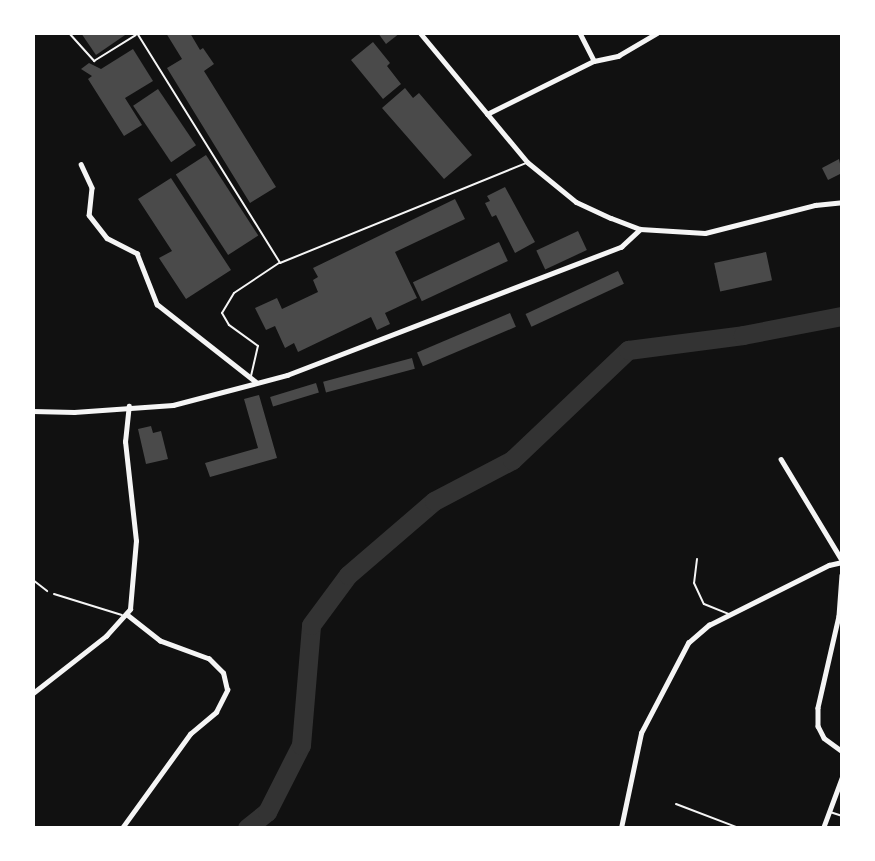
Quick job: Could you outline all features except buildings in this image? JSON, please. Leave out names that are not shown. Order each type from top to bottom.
[{"type":"street","points":[[420,33],[527,163],[576,202],[640,229],[705,233],[815,205],[842,202]]},
{"type":"street","points":[[580,33],[594,61]]},
{"type":"street","points":[[487,114],[594,61],[618,56],[657,33]]},
{"type":"street","points":[[81,164],[92,188],[89,215],[107,238],[137,253],[157,304],[256,382]]},
{"type":"street","points":[[33,411],[74,412],[129,406],[173,405],[287,375],[621,247],[640,229]]},
{"type":"street","points":[[33,693],[106,636],[127,615],[133,601],[136,541],[125,442],[129,406]]},
{"type":"street","points":[[621,828],[642,733],[688,643],[709,625],[842,561],[781,459]]},
{"type":"street","points":[[842,575],[839,616],[818,708],[818,726],[824,738],[842,751]]},
{"type":"street","points":[[122,828],[190,733],[216,712],[228,690],[223,673],[209,659],[160,641],[127,615]]},
{"type":"street","points":[[823,828],[842,777]]},
{"type":"lane","points":[[69,33],[94,61],[137,34],[280,262]]},
{"type":"lane","points":[[251,377],[258,346],[229,325],[222,313],[234,293],[280,262],[527,163]]},
{"type":"lane","points":[[697,559],[694,583],[704,604],[730,614]]},
{"type":"lane","points":[[54,594],[127,615]]},
{"type":"lane","points":[[676,804],[739,828]]},
{"type":"lane","points":[[829,811],[842,816]]},
{"type":"path","points":[[33,580],[54,594]]},
{"type":"waterway","points":[[247,828],[267,812],[301,745],[311,625],[348,575],[434,501],[512,460],[628,350],[743,335],[842,316]]}]
